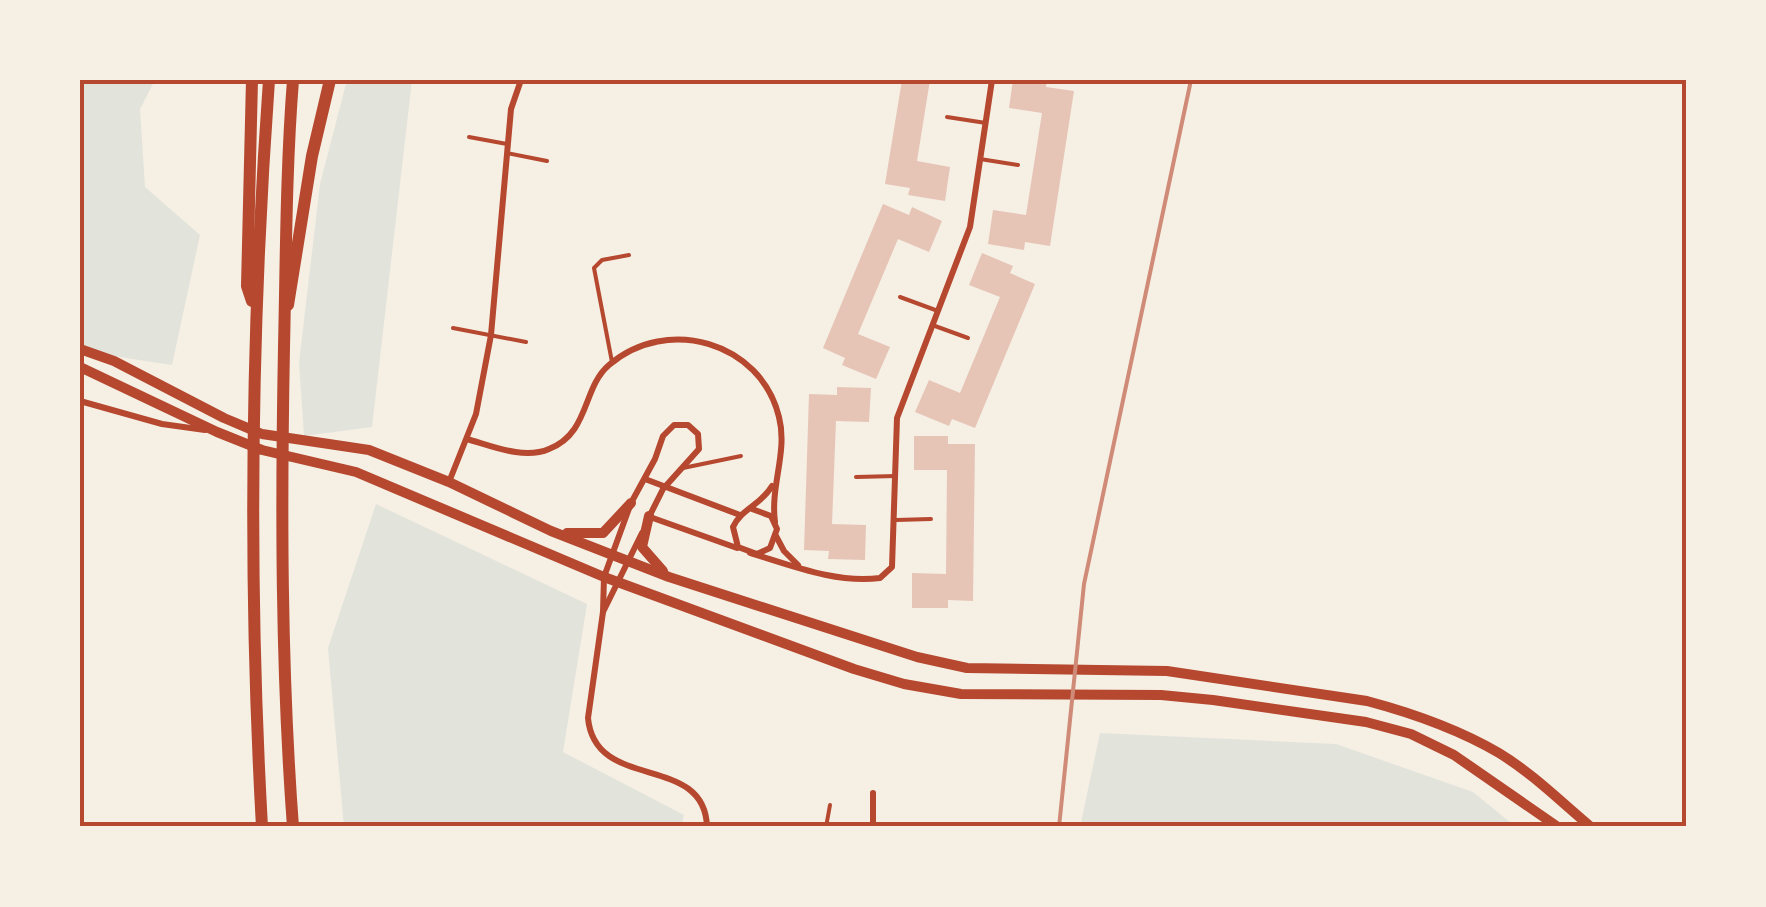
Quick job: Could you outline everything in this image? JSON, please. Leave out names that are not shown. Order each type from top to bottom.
[{"type":"highway","points":[[252,80],[247,286],[255,313]]},
{"type":"highway","points":[[262,827],[255,701],[252,494],[255,313],[269,80]]},
{"type":"highway","points":[[292,827],[284,696],[282,504],[288,153],[293,80]]},
{"type":"highway","points":[[285,316],[293,290],[312,156],[330,80]]},
{"type":"main road","points":[[80,349],[114,361],[262,434],[369,450],[449,482],[551,531],[670,577],[917,657],[967,668],[1167,671],[1399,709],[1459,732],[1499,753],[1591,827]]},
{"type":"main road","points":[[80,367],[262,450],[356,472],[604,576],[854,669],[904,684],[961,694],[1142,695],[1213,700],[1366,722],[1411,734],[1454,755],[1558,827]]},
{"type":"main road","points":[[551,531],[603,533],[631,503]]},
{"type":"main road","points":[[649,516],[642,546],[670,577]]},
{"type":"street","points":[[449,482],[476,414],[490,335],[510,109],[521,80]]},
{"type":"street","points":[[649,516],[803,569],[860,580],[880,578],[892,567],[897,418],[970,227],[992,80]]},
{"type":"street","points":[[467,439],[525,453],[548,450],[577,427],[601,372],[612,362],[665,340],[701,340],[725,348],[748,364],[774,398],[780,420],[782,446],[774,481],[766,497],[740,515],[732,534],[747,552]]},
{"type":"street","points":[[80,401],[162,424],[216,432]]},
{"type":"street","points":[[603,612],[664,489],[697,454],[700,441],[694,428],[681,423],[666,430],[631,503],[604,576],[603,612],[588,718],[596,747],[612,758],[688,787],[701,798],[707,827]]},
{"type":"street","points":[[645,480],[740,515]]},
{"type":"street","points":[[774,481],[776,536],[784,551],[803,569]]},
{"type":"street","points":[[752,509],[766,512],[775,522]]},
{"type":"street","points":[[747,552],[764,552],[776,536]]},
{"type":"street","points":[[873,793],[873,827]]},
{"type":"lane","points":[[947,117],[986,123]]},
{"type":"lane","points":[[469,137],[547,161]]},
{"type":"lane","points":[[980,159],[1018,166]]},
{"type":"lane","points":[[612,362],[594,268],[602,260],[629,254]]},
{"type":"lane","points":[[900,296],[938,311]]},
{"type":"lane","points":[[932,325],[968,338]]},
{"type":"lane","points":[[453,328],[526,342]]},
{"type":"lane","points":[[684,468],[740,456]]},
{"type":"lane","points":[[856,477],[896,476]]},
{"type":"lane","points":[[895,520],[932,519]]},
{"type":"lane","points":[[826,827],[830,804]]},
{"type":"shaded area","points":[[80,80],[155,80],[140,109],[145,187],[200,235],[172,365],[80,351]]},
{"type":"shaded area","points":[[347,80],[412,80],[372,427],[304,436],[299,363],[320,184]]},
{"type":"shaded area","points":[[376,504],[587,604],[563,752],[684,815],[681,827],[344,827],[328,648]]},
{"type":"shaded area","points":[[1100,733],[1336,744],[1473,792],[1516,827],[1080,827]]},
{"type":"building","points":[[902,80],[930,80],[917,161],[950,167],[945,201],[908,195],[910,188],[885,184]]},
{"type":"building","points":[[1013,80],[1047,80],[1046,87],[1074,91],[1050,246],[1025,242],[1024,250],[988,244],[993,210],[1026,215],[1042,113],[1009,108]]},
{"type":"building","points":[[883,204],[909,215],[912,207],[942,221],[929,252],[898,239],[858,334],[890,347],[876,379],[842,365],[845,358],[823,348]]},
{"type":"building","points":[[982,253],[1013,266],[1010,273],[1035,284],[975,428],[952,419],[949,426],[915,412],[929,380],[960,393],[1000,297],[969,285]]},
{"type":"building","points":[[837,387],[871,388],[869,422],[836,421],[832,524],[866,525],[865,560],[828,559],[829,551],[804,550],[809,394],[837,395]]},
{"type":"building","points":[[914,436],[948,436],[948,444],[975,444],[973,601],[948,600],[948,608],[912,608],[912,573],[946,574],[947,470],[914,470]]},
{"type":"railway","points":[[1059,827],[1084,584],[1191,80]]}]
